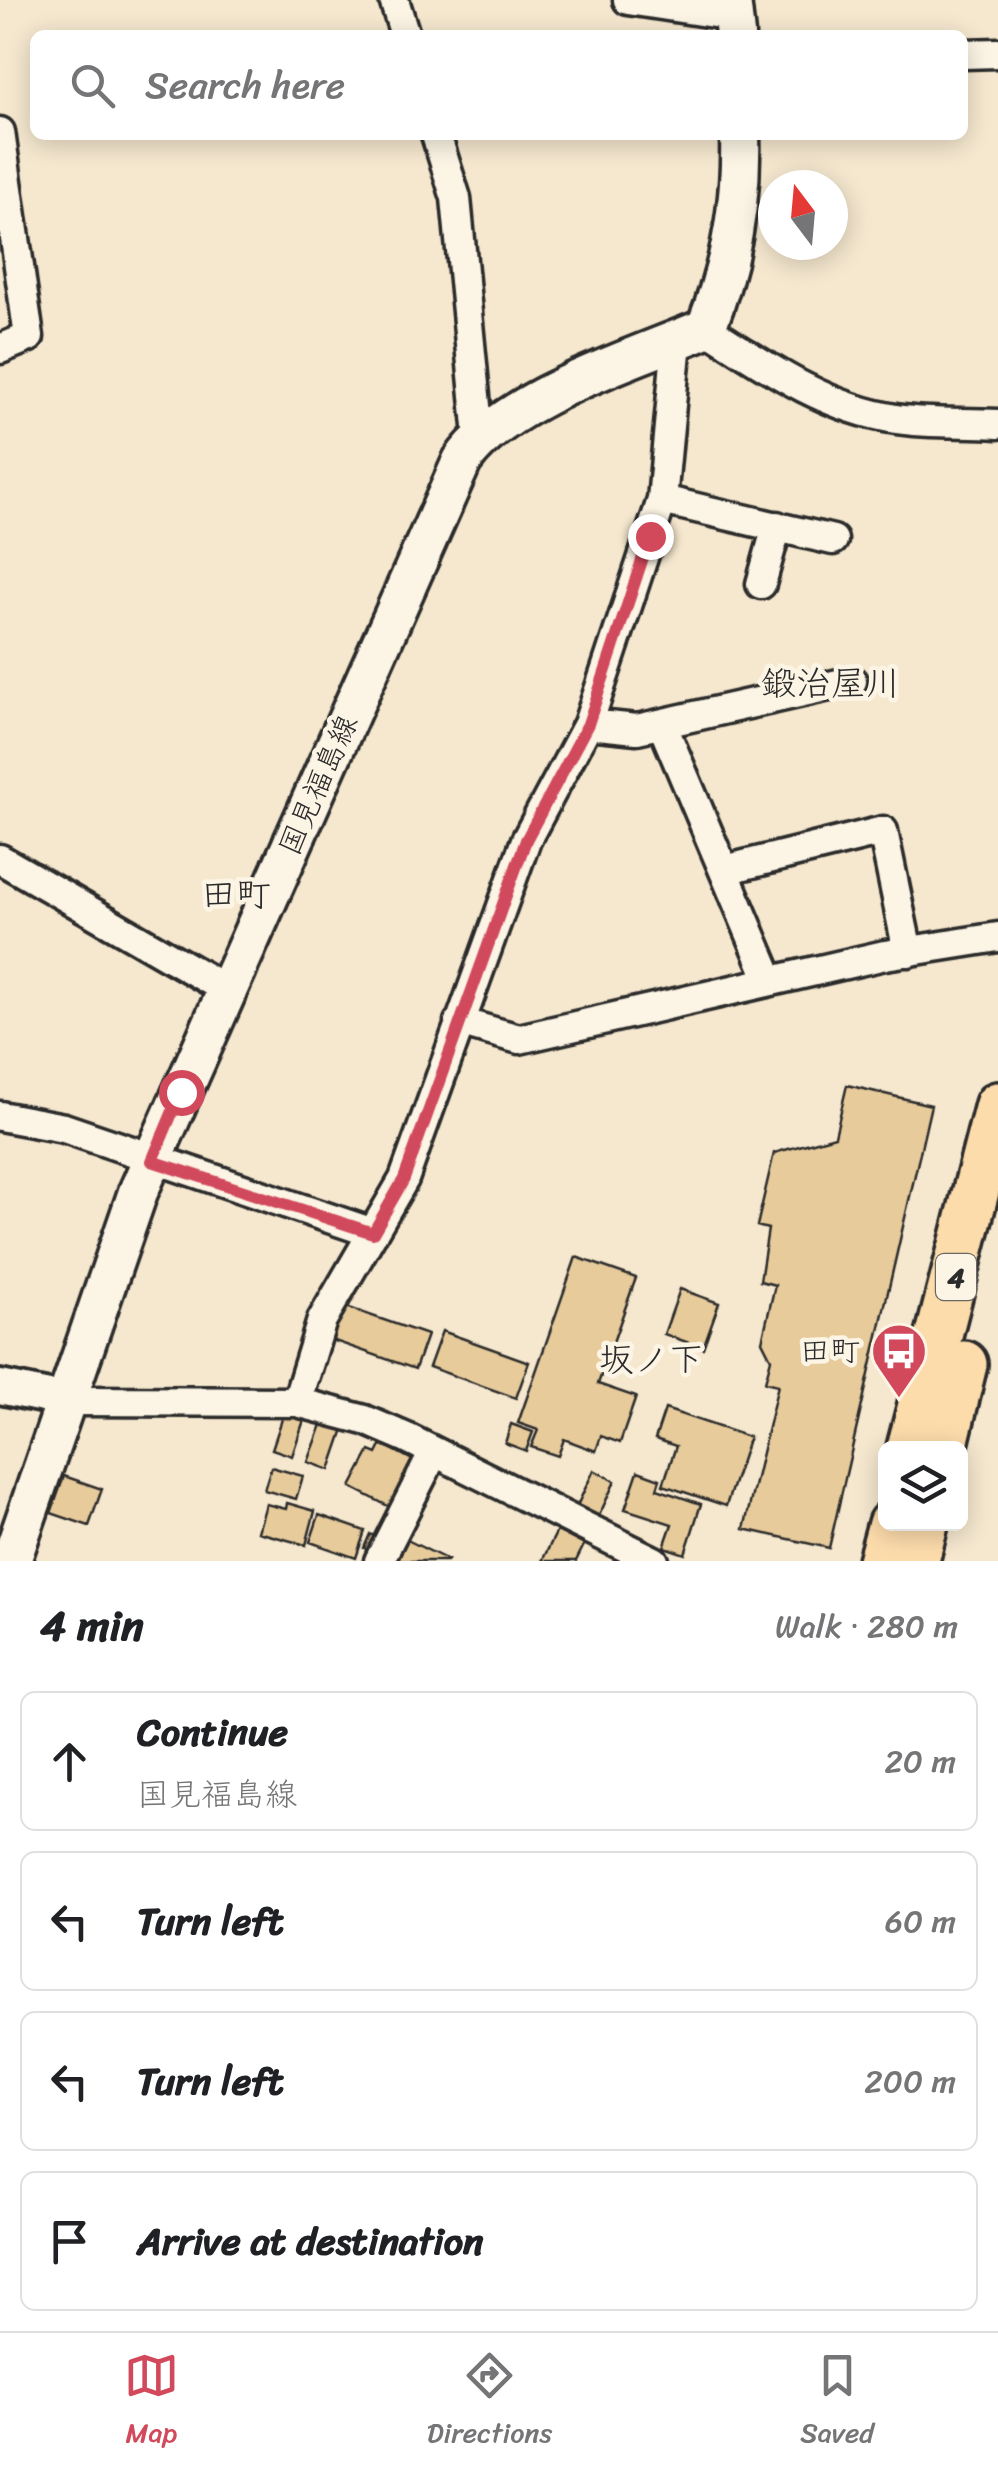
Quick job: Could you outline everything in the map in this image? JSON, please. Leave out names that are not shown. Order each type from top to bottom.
[{"type":"highway","name":"4","points":[[912,1441],[998,1104]]},
{"type":"highway","name":"4","points":[[946,1441],[998,1226]]},
{"type":"highway","points":[[881,1561],[889,1531]]},
{"type":"highway","points":[[916,1561],[923,1531]]},
{"type":"main road","points":[[692,335],[725,279],[736,215],[740,140]]},
{"type":"main road","name":"国見福島線","points":[[12,1561],[152,1161],[462,461],[479,437],[511,413],[692,335]]},
{"type":"street","points":[[394,0],[403,30]]},
{"type":"street","points":[[628,0],[733,17]]},
{"type":"street","points":[[968,54],[998,53]]},
{"type":"street","points":[[0,132],[30,337],[0,349]]},
{"type":"street","points":[[438,140],[456,198],[479,437]]},
{"type":"street","points":[[297,1402],[322,1320],[404,1179],[526,840],[588,724],[662,500],[692,335],[845,405],[896,419],[998,424]]},
{"type":"street","points":[[662,500],[833,540]]},
{"type":"street","points":[[761,584],[778,526]]},
{"type":"street","points":[[588,724],[637,730],[852,681]]},
{"type":"street","points":[[662,724],[770,980]]},
{"type":"street","points":[[724,870],[882,832],[908,952]]},
{"type":"street","points":[[0,859],[225,989]]},
{"type":"street","points":[[459,1022],[520,1039],[770,980],[998,937]]},
{"type":"street","points":[[0,1116],[64,1128],[373,1233]]},
{"type":"street","points":[[0,1387],[68,1401],[297,1402],[365,1420],[434,1452],[601,1549],[654,1561]]},
{"type":"street","points":[[379,1561],[434,1452]]},
{"type":"building","points":[[847,1085],[931,1105],[829,1548],[744,1529],[778,1385],[765,1382],[771,1359],[762,1341],[775,1285],[760,1281],[768,1229],[757,1226],[774,1153],[835,1136]]},
{"type":"building","points":[[576,1257],[636,1278],[598,1384],[636,1397],[620,1443],[601,1436],[596,1451],[564,1439],[558,1456],[531,1447],[538,1430],[518,1423]]},
{"type":"building","points":[[680,1289],[719,1303],[703,1348],[664,1334]]},
{"type":"building","points":[[335,1303],[427,1335],[415,1369],[323,1337]]},
{"type":"building","points":[[442,1331],[529,1362],[516,1398],[429,1367]]},
{"type":"building","points":[[665,1409],[749,1437],[726,1506],[663,1485],[676,1446],[655,1439]]},
{"type":"building","points":[[284,1413],[304,1420],[292,1456],[272,1449]]},
{"type":"building","points":[[323,1422],[344,1429],[330,1470],[308,1462]]},
{"type":"building","points":[[511,1424],[533,1432],[526,1451],[505,1443]]},
{"type":"building","points":[[382,1444],[416,1462],[392,1508],[351,1487],[370,1451],[377,1454]]},
{"type":"building","points":[[271,1467],[303,1476],[296,1499],[264,1490]]},
{"type":"building","points":[[594,1470],[615,1481],[598,1518],[576,1508]]},
{"type":"building","points":[[638,1471],[660,1479],[657,1489],[701,1504],[685,1554],[664,1547],[672,1524],[625,1509]]},
{"type":"building","points":[[64,1476],[102,1489],[89,1526],[51,1513]]},
{"type":"building","points":[[287,1503],[315,1511],[306,1545],[258,1532],[266,1504],[286,1509]]},
{"type":"building","points":[[319,1515],[365,1531],[356,1558],[310,1542]]},
{"type":"building","points":[[557,1531],[584,1545],[576,1561],[542,1561]]},
{"type":"building","points":[[370,1534],[378,1538],[372,1552],[364,1548]]},
{"type":"building","points":[[397,1535],[448,1560],[384,1561]]},
{"type":"place","name":"田町","points":[[899,1400]]},
{"type":"district","name":"鍛治屋川","points":[[831,683]]},
{"type":"district","name":"田町","points":[[236,894]]},
{"type":"district","name":"坂ノ下","points":[[651,1359]]},
{"type":"route","points":[[181,1092],[152,1161],[373,1233],[404,1179],[526,840],[588,724],[650,536]]}]
